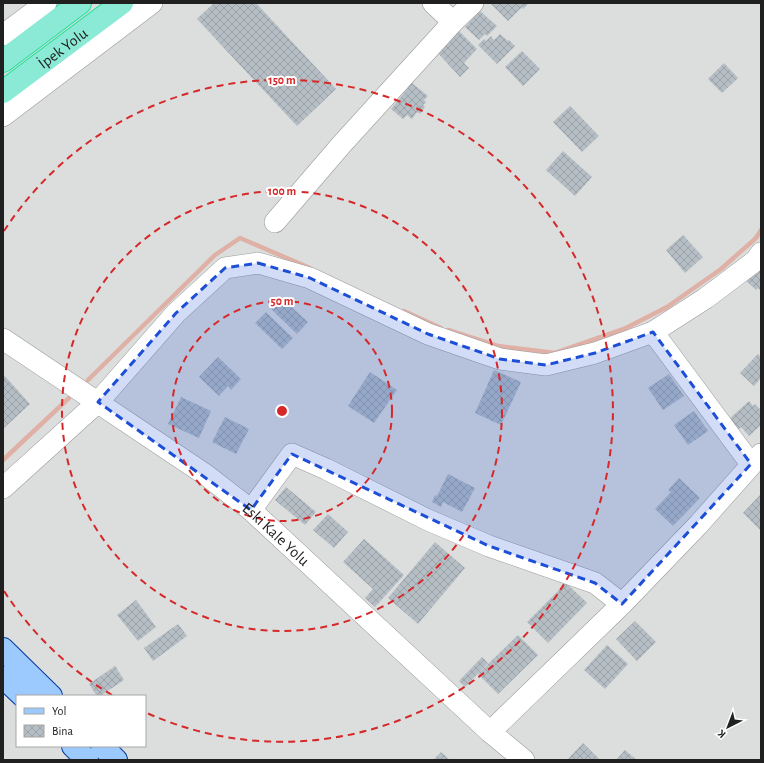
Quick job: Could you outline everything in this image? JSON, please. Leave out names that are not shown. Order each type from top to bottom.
[{"type":"highway","name":"İpek Yolu","points":[[3,61],[80,3]]},
{"type":"highway","name":"İpek Yolu","points":[[3,92],[122,3]]},
{"type":"main road","points":[[3,649],[50,695]]},
{"type":"main road","points":[[3,677],[22,695]]},
{"type":"main road","points":[[74,747],[87,760]]},
{"type":"main road","points":[[103,747],[116,760]]},
{"type":"street","points":[[3,35],[46,3]]},
{"type":"street","points":[[3,116],[152,3]]},
{"type":"street","points":[[433,3],[453,22]]},
{"type":"street","points":[[275,222],[342,144],[453,22],[474,3]]},
{"type":"street","points":[[3,488],[98,402],[176,313],[225,268],[258,263],[310,278],[428,334],[500,359],[546,365],[595,353],[653,332],[706,298],[755,261],[761,253]]},
{"type":"street","points":[[490,732],[622,604],[699,524],[756,459],[653,332]]},
{"type":"street","name":"Eski Kale Yolu","points":[[3,338],[206,475],[251,510],[490,732],[514,757]]},
{"type":"street","points":[[251,510],[292,454],[326,469],[428,520],[489,546],[595,583],[622,604]]},
{"type":"highlighted area","points":[[258,263],[310,278],[428,334],[500,359],[546,365],[595,353],[653,332],[751,464],[622,604],[595,583],[489,546],[292,454],[251,510],[98,402],[176,313],[225,268]]},
{"type":"shaded area","points":[[3,3],[761,3],[761,760],[3,760]]},
{"type":"building","points":[[214,3],[256,3],[336,89],[297,126],[197,19]]},
{"type":"building","points":[[490,3],[529,3],[523,9],[522,7],[508,21]]},
{"type":"building","points":[[480,11],[497,26],[487,36],[485,34],[479,40],[465,27]]},
{"type":"building","points":[[459,31],[477,49],[464,63],[469,68],[460,77],[437,52]]},
{"type":"building","points":[[500,34],[515,46],[497,64],[478,45],[484,39],[486,41],[491,36],[494,40]]},
{"type":"building","points":[[522,51],[540,69],[523,86],[505,67]]},
{"type":"building","points":[[724,63],[738,78],[722,93],[708,79]]},
{"type":"building","points":[[412,83],[428,96],[424,100],[426,102],[423,105],[425,107],[420,114],[417,112],[412,119],[407,115],[403,119],[391,109]]},
{"type":"building","points":[[570,106],[599,136],[582,152],[553,122]]},
{"type":"building","points":[[563,151],[592,177],[575,196],[546,170]]},
{"type":"building","points":[[683,235],[703,257],[685,273],[666,250]]},
{"type":"building","points":[[761,262],[761,292],[758,288],[756,290],[744,279]]},
{"type":"building","points":[[274,301],[287,303],[308,322],[297,334],[269,307]]},
{"type":"building","points":[[266,312],[293,338],[282,349],[255,323]]},
{"type":"building","points":[[758,354],[761,357],[761,378],[754,386],[740,373]]},
{"type":"building","points":[[218,357],[241,379],[231,390],[228,386],[219,396],[199,377]]},
{"type":"building","points":[[494,370],[521,382],[501,425],[475,413]]},
{"type":"building","points":[[370,372],[397,390],[374,423],[348,406]]},
{"type":"building","points":[[3,374],[30,404],[3,429]]},
{"type":"building","points":[[669,374],[684,396],[663,410],[648,388]]},
{"type":"building","points":[[181,397],[211,411],[199,438],[168,424]]},
{"type":"building","points":[[749,401],[753,406],[755,404],[761,410],[761,425],[749,436],[741,427],[738,430],[728,420]]},
{"type":"building","points":[[694,411],[708,431],[688,445],[674,425]]},
{"type":"building","points":[[225,417],[249,429],[236,454],[212,442]]},
{"type":"building","points":[[448,474],[475,488],[462,512],[443,502],[441,507],[432,502],[435,495],[437,496]]},
{"type":"building","points":[[679,478],[700,498],[673,526],[655,509],[671,492],[668,490]]},
{"type":"building","points":[[286,487],[316,512],[305,525],[275,500]]},
{"type":"building","points":[[760,495],[761,496],[761,531],[743,513]]},
{"type":"building","points":[[328,514],[348,532],[334,548],[313,530]]},
{"type":"building","points":[[364,539],[404,575],[375,607],[365,598],[373,589],[343,562]]},
{"type":"building","points":[[435,542],[465,568],[418,624],[388,598]]},
{"type":"building","points":[[566,583],[587,603],[548,643],[527,622]]},
{"type":"building","points":[[136,600],[156,627],[138,641],[117,615]]},
{"type":"building","points":[[635,621],[656,642],[637,661],[616,639]]},
{"type":"building","points":[[178,624],[187,636],[153,661],[144,648]]},
{"type":"building","points":[[518,635],[538,655],[498,694],[478,674]]},
{"type":"building","points":[[607,645],[628,664],[605,689],[584,670]]},
{"type":"building","points":[[482,657],[488,663],[465,687],[459,681]]},
{"type":"building","points":[[115,666],[124,680],[102,695],[96,695],[89,684]]},
{"type":"building","points":[[583,743],[599,759],[567,760]]},
{"type":"building","points":[[625,750],[637,760],[616,760]]},
{"type":"building","points":[[441,752],[450,760],[433,760]]},
{"type":"waterway","points":[[448,330],[498,346],[555,353],[624,329],[667,307],[721,269],[756,238],[761,230]]},
{"type":"waterway","points":[[88,380],[215,255],[240,238],[310,268]]},
{"type":"waterway","points":[[404,311],[441,328]]},
{"type":"waterway","points":[[3,460],[69,398]]}]
